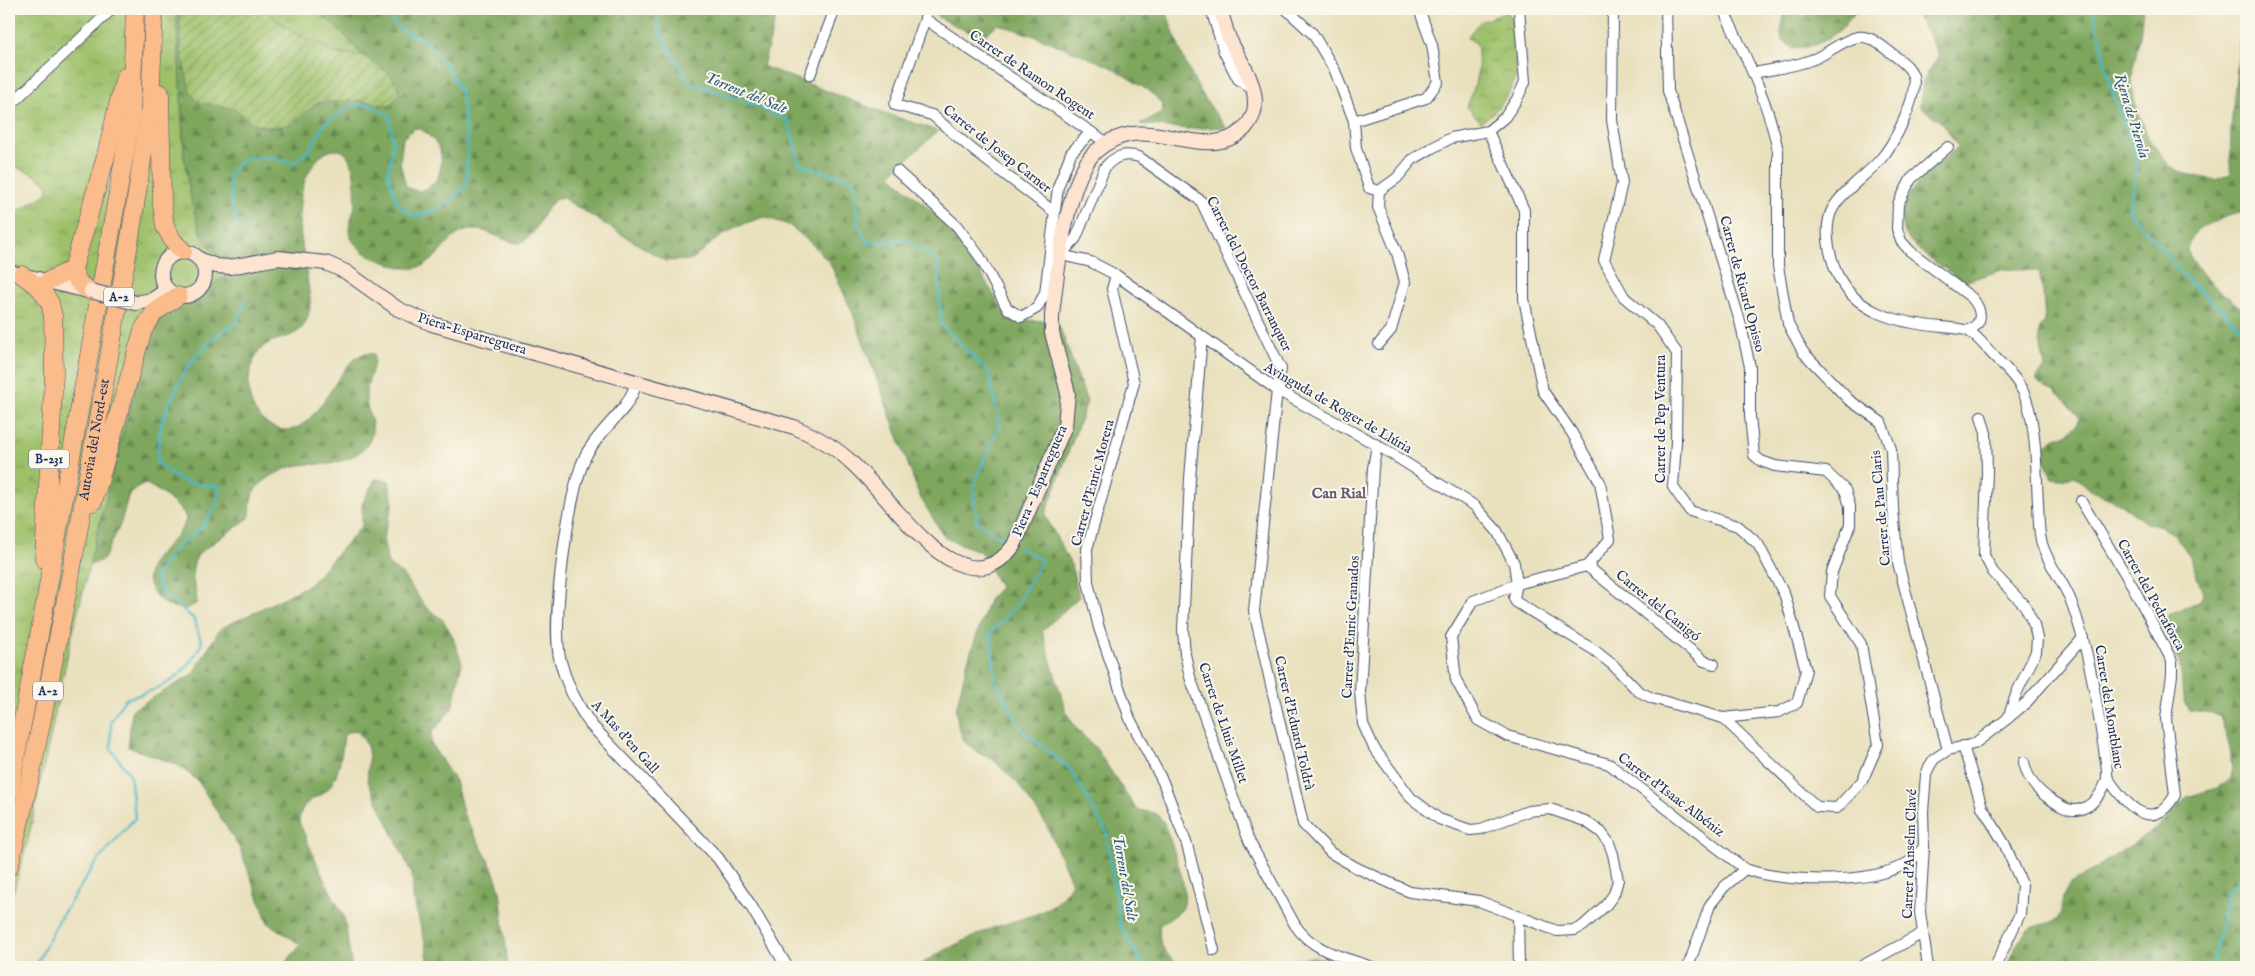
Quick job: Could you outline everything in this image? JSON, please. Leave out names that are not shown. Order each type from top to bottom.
[{"type":"highway","name":"Autovia del Nord-est","points":[[9,792],[43,616],[131,116],[135,9]]},
{"type":"highway","name":"Autovia del Nord-est","points":[[9,866],[31,774],[69,584],[131,232],[150,108],[155,9]]},
{"type":"highway","points":[[155,9],[160,44],[162,204],[165,226],[183,252]]},
{"type":"highway","points":[[16,273],[40,288],[50,303],[57,292],[71,283],[126,75],[135,48]]},
{"type":"highway","points":[[69,584],[143,330],[154,313],[172,293]]},
{"type":"highway","name":"B-231","points":[[43,616],[44,555],[54,374],[53,316],[50,303]]},
{"type":"main road","name":"Piera - Esparreguera","points":[[637,382],[784,423],[810,434],[850,461],[934,550],[960,564],[989,565],[1005,555],[1014,545],[1065,426],[1068,393],[1052,324],[1061,255],[1076,183],[1087,161],[1107,143],[1132,134],[1146,133],[1206,142],[1227,139],[1240,132],[1253,117],[1255,105],[1253,90],[1228,36],[1220,9]]},
{"type":"main road","name":"Piera-Esparreguera","points":[[183,252],[190,252],[201,260],[216,266],[230,267],[278,258],[326,263],[346,272],[398,309],[432,324],[637,382]]},
{"type":"main road","points":[[172,293],[161,277],[161,269],[169,257],[183,252]]},
{"type":"main road","points":[[201,260],[205,268],[204,283]]},
{"type":"main road","name":"Piera-Esparreguera","points":[[16,273],[71,283],[136,303],[172,293],[191,296],[204,283],[230,267]]},
{"type":"street","points":[[9,106],[112,9]]},
{"type":"street","points":[[810,75],[835,9]]},
{"type":"street","points":[[1211,9],[1224,52],[1234,72],[1238,79],[1253,90]]},
{"type":"street","points":[[1286,9],[1313,34],[1335,71],[1354,121],[1356,148],[1364,175],[1369,188],[1379,192]]},
{"type":"street","points":[[1354,121],[1426,98],[1438,82],[1432,45],[1418,9]]},
{"type":"street","points":[[1379,344],[1391,330],[1405,282],[1397,252],[1378,207],[1379,192],[1397,178],[1412,160],[1432,148],[1451,138],[1488,131],[1505,117],[1517,99],[1524,82],[1519,9]]},
{"type":"street","name":"Carrer de Pep Ventura","points":[[1517,584],[1514,598],[1516,602],[1594,650],[1613,665],[1638,691],[1652,698],[1722,718],[1778,712],[1797,702],[1806,670],[1785,596],[1758,544],[1738,526],[1690,511],[1673,487],[1676,442],[1677,352],[1657,325],[1624,297],[1604,260],[1622,183],[1612,120],[1613,9]]},
{"type":"street","name":"Carrer de Ricard Opisso","points":[[1666,9],[1668,91],[1740,321],[1750,367],[1750,416],[1754,454],[1760,461],[1775,466],[1826,472],[1845,490],[1850,506],[1850,525],[1832,572],[1830,596],[1860,644],[1878,745],[1862,781],[1837,808],[1818,807],[1722,718]]},
{"type":"street","name":"Carrer de Pau Claris","points":[[1723,9],[1754,73],[1778,151],[1778,266],[1788,324],[1803,352],[1848,400],[1881,422],[1891,449],[1893,508],[1898,563],[1948,750]]},
{"type":"street","name":"Carrer de Ramon Rogent","points":[[926,14],[1107,143]]},
{"type":"street","name":"Carrer de Josep Carner","points":[[926,14],[895,105],[932,115],[973,150],[1053,211]]},
{"type":"street","points":[[1754,73],[1808,62],[1855,38],[1865,37],[1873,40],[1907,65],[1914,78],[1913,88],[1903,120],[1891,146],[1881,160],[1837,203],[1830,214],[1829,250],[1836,271],[1844,285],[1853,296],[1876,314],[1915,324],[1969,330],[1976,327],[1979,322],[1978,306],[1972,298],[1910,251],[1901,241],[1897,229],[1898,204],[1911,178],[1948,147]]},
{"type":"street","points":[[1488,131],[1524,210],[1524,299],[1543,391],[1572,433],[1600,482],[1610,539],[1587,566]]},
{"type":"street","points":[[897,171],[957,226],[980,257],[1007,308],[1021,317],[1037,308],[1045,293],[1053,211],[1058,187],[1071,153],[1091,132]]},
{"type":"street","name":"Carrer del Doctor Barranquer","points":[[1061,255],[1076,238],[1105,167],[1112,159],[1127,154],[1139,157],[1201,201],[1281,369],[1277,390]]},
{"type":"street","name":"Avinguda de Roger de Llúria","points":[[1061,255],[1091,262],[1116,275],[1277,390],[1377,445],[1483,513],[1503,540],[1514,563],[1517,584]]},
{"type":"street","name":"Carrer d'Enric Morera","points":[[1116,275],[1112,289],[1134,383],[1088,549],[1088,582],[1099,628],[1130,719],[1163,782],[1187,845],[1214,950]]},
{"type":"street","name":"Carrer del Montblanc","points":[[1969,330],[2011,374],[2022,389],[2029,407],[2035,454],[2039,531],[2042,544],[2070,598],[2092,670],[2107,777],[2096,800],[2086,807],[2075,810],[2062,807],[2036,788],[2030,780],[2024,762]]},
{"type":"street","name":"Carrer de Lluis Millet","points":[[1202,336],[1190,478],[1183,630],[1185,654],[1190,677],[1249,841],[1295,925],[1301,934],[1316,947],[1372,967]]},
{"type":"street","name":"A Mas d'en Gall","points":[[637,382],[625,405],[604,428],[585,456],[572,494],[557,637],[560,659],[578,706],[591,725],[718,858],[751,906],[787,967]]},
{"type":"street","name":"Carrer d'Eduard Toldrà","points":[[1277,390],[1254,611],[1303,824],[1330,853],[1357,868],[1410,892],[1479,901],[1518,915]]},
{"type":"street","points":[[1981,416],[1986,433],[1987,472],[1984,555],[1993,572],[2025,606],[2034,625],[2037,638],[2036,652],[2017,692],[2007,719]]},
{"type":"street","name":"Carrer d'Enric Granados","points":[[1377,445],[1373,468],[1360,692],[1363,724],[1374,748],[1411,798],[1429,813],[1449,824],[1470,830],[1481,829],[1528,811],[1550,809],[1585,821],[1601,832],[1614,854],[1618,880],[1614,894],[1606,905],[1583,926],[1575,930],[1558,931],[1518,915]]},
{"type":"street","name":"Carrer del Pedraforca","points":[[2081,501],[2134,587],[2172,661],[2166,719],[2175,795],[2170,805],[2159,813],[2148,814],[2135,810],[2126,803],[2107,777]]},
{"type":"street","name":"Carrer d'Isaac Albéniz","points":[[1587,566],[1517,584],[1473,601],[1451,637],[1456,680],[1478,720],[1507,736],[1609,764],[1745,869]]},
{"type":"street","name":"Carrer del Canigó","points":[[1587,566],[1704,661],[1714,664]]},
{"type":"street","points":[[1948,750],[1974,744],[2007,719],[2026,702],[2083,638]]},
{"type":"street","points":[[1963,746],[1982,807],[2004,843],[2022,884],[2020,914],[1995,967]]},
{"type":"street","name":"Carrer d'Anselm Clavé","points":[[1928,967],[1920,912],[1926,775],[1934,759],[1948,750]]},
{"type":"street","points":[[1688,967],[1710,905],[1724,887],[1745,869],[1756,873],[1802,880],[1853,878],[1880,873],[1906,864],[1924,847]]},
{"type":"street","points":[[1518,915],[1518,967]]},
{"type":"street","points":[[1860,967],[1923,933]]},
{"type":"green space","points":[[9,9],[176,9],[184,154],[191,199],[200,231],[211,249],[225,258],[226,275],[196,299],[186,302],[155,321],[117,454],[70,644],[28,841],[9,907],[9,216],[47,194],[48,185],[35,175],[9,164]]},
{"type":"green space","points":[[176,9],[180,9],[181,50],[190,91],[201,103],[235,109],[252,123],[263,127],[279,127],[295,121],[317,103],[359,100],[382,105],[389,73],[362,55],[341,31],[315,9],[778,9],[763,66],[876,110],[938,131],[890,175],[956,232],[1008,319],[1058,322],[1087,402],[1045,515],[1071,565],[1079,597],[1042,631],[1066,712],[1076,728],[1095,747],[1136,809],[1155,813],[1164,823],[1179,867],[1184,901],[1180,911],[1160,925],[1159,932],[1161,944],[1167,954],[1182,967],[916,967],[979,934],[1045,910],[1064,894],[1072,883],[1046,824],[1018,784],[992,759],[976,752],[964,741],[958,726],[956,709],[967,663],[989,600],[1000,587],[981,552],[945,538],[920,497],[853,314],[830,263],[811,243],[789,225],[764,217],[737,226],[713,242],[692,260],[665,261],[561,197],[548,207],[533,233],[520,243],[508,241],[480,230],[462,232],[453,238],[429,262],[418,267],[405,268],[368,255],[352,240],[349,228],[355,205],[355,181],[351,162],[342,151],[327,152],[311,168],[301,194],[301,235],[310,299],[307,319],[296,333],[267,344],[261,349],[249,376],[250,397],[253,407],[265,422],[282,430],[296,428],[309,419],[352,362],[363,354],[374,354],[366,392],[366,402],[372,428],[367,445],[343,461],[329,464],[295,466],[278,472],[262,483],[252,495],[249,518],[199,553],[192,573],[197,603],[191,607],[179,608],[166,604],[154,593],[148,580],[149,570],[154,561],[183,527],[186,518],[168,498],[146,484],[135,488],[128,497],[120,525],[104,559],[89,566],[117,454],[155,321],[176,304],[196,299],[226,275],[225,259],[211,249],[200,231],[191,199],[184,154]],"holes":[[[415,128],[425,132],[433,140],[441,155],[438,178],[431,186],[419,191],[406,186],[400,163],[403,138]]]},
{"type":"green space","points":[[180,9],[263,9],[295,33],[339,54],[362,55],[389,73],[399,88],[399,94],[389,106],[359,100],[317,103],[290,125],[268,127],[252,123],[235,109],[201,103],[196,100],[190,91],[181,50]]},
{"type":"green space","points":[[263,9],[315,9],[341,31],[362,55],[339,54],[295,33]]},
{"type":"green space","points":[[934,9],[1166,9],[1189,71],[1205,99],[1226,127],[1187,129],[1140,124],[1162,113],[1163,105],[1152,93],[1111,67],[1043,39],[998,24],[981,38],[938,17]]},
{"type":"green space","points":[[1784,9],[1857,9],[1845,25],[1830,37],[1804,48],[1794,49],[1782,40],[1781,32]]},
{"type":"green space","points":[[1913,9],[2143,9],[2132,85],[2135,102],[2148,138],[2170,166],[2185,174],[2216,180],[2230,174],[2231,127],[2241,28],[2239,9],[2246,9],[2246,212],[2210,223],[2192,236],[2187,250],[2205,277],[2246,312],[2246,967],[2006,967],[2016,946],[2027,931],[2057,919],[2061,912],[2064,894],[2071,884],[2157,828],[2187,797],[2217,788],[2230,779],[2232,772],[2230,747],[2220,717],[2212,713],[2189,710],[2186,706],[2183,697],[2180,667],[2165,621],[2169,614],[2200,601],[2203,594],[2190,556],[2174,534],[2161,527],[2146,523],[2121,504],[2092,491],[2075,476],[2060,479],[2052,478],[2046,464],[2044,448],[2048,443],[2072,430],[2080,418],[2062,398],[2040,384],[2036,379],[2045,367],[2039,336],[2040,328],[2045,321],[2039,271],[2005,269],[1964,282],[1917,248],[1903,228],[1901,215],[1905,201],[1924,177],[1958,147],[1943,124],[1920,106],[1923,81],[1939,55]]},
{"type":"green space","points":[[1508,12],[1517,43],[1516,73],[1505,99],[1495,111],[1481,122],[1467,107],[1475,83],[1478,61],[1477,44],[1467,37],[1480,22]]},
{"type":"green space","points":[[375,479],[389,481],[393,503],[383,538],[388,564],[402,574],[426,607],[443,620],[452,635],[462,663],[452,709],[433,731],[431,744],[455,781],[464,815],[492,867],[500,890],[508,967],[429,967],[426,946],[413,898],[412,874],[368,782],[368,750],[363,738],[357,731],[348,732],[344,735],[340,761],[334,780],[327,790],[307,803],[300,814],[299,822],[323,877],[344,917],[352,967],[287,967],[285,963],[301,945],[268,923],[240,849],[198,781],[178,765],[128,747],[132,710],[192,675],[220,629],[309,585],[362,526],[362,504]]},
{"type":"green space","points":[[1313,957],[1328,959],[1354,967],[1272,967],[1295,959]]},
{"type":"waterway","points":[[239,234],[232,204],[229,173],[245,158],[272,158],[294,163],[309,150],[326,122],[353,105],[371,105],[390,116],[393,146],[388,175],[398,204],[415,217],[442,207],[466,187],[468,147],[461,93],[446,65],[425,40],[405,32],[378,9]]},
{"type":"waterway","name":"Torrent del Salt","points":[[656,9],[659,32],[690,82],[746,102],[788,120],[800,165],[855,180],[858,226],[869,243],[906,239],[938,261],[941,324],[988,372],[1000,423],[973,487],[977,522],[1009,541]]},
{"type":"waterway","name":"Riera de Pierola","points":[[2093,9],[2110,86],[2138,161],[2129,211],[2187,280],[2246,332]]},
{"type":"waterway","points":[[35,967],[60,918],[95,864],[135,818],[130,775],[111,749],[111,721],[125,699],[151,691],[180,674],[188,666],[202,643],[193,618],[160,590],[156,576],[174,549],[201,528],[217,506],[220,486],[185,482],[172,475],[157,462],[160,429],[170,401],[188,366],[210,341],[237,322],[246,301]]},
{"type":"waterway","name":"Torrent del Salt","points":[[1018,547],[1042,560],[1015,608],[990,633],[996,682],[1021,729],[1071,770],[1106,831],[1120,925],[1144,967]]},
{"type":"waterway","name":"Riera de Pierola","points":[[2212,967],[2227,892],[2246,875]]},
{"type":"district","name":"Can Rial","points":[[1339,493]]}]
